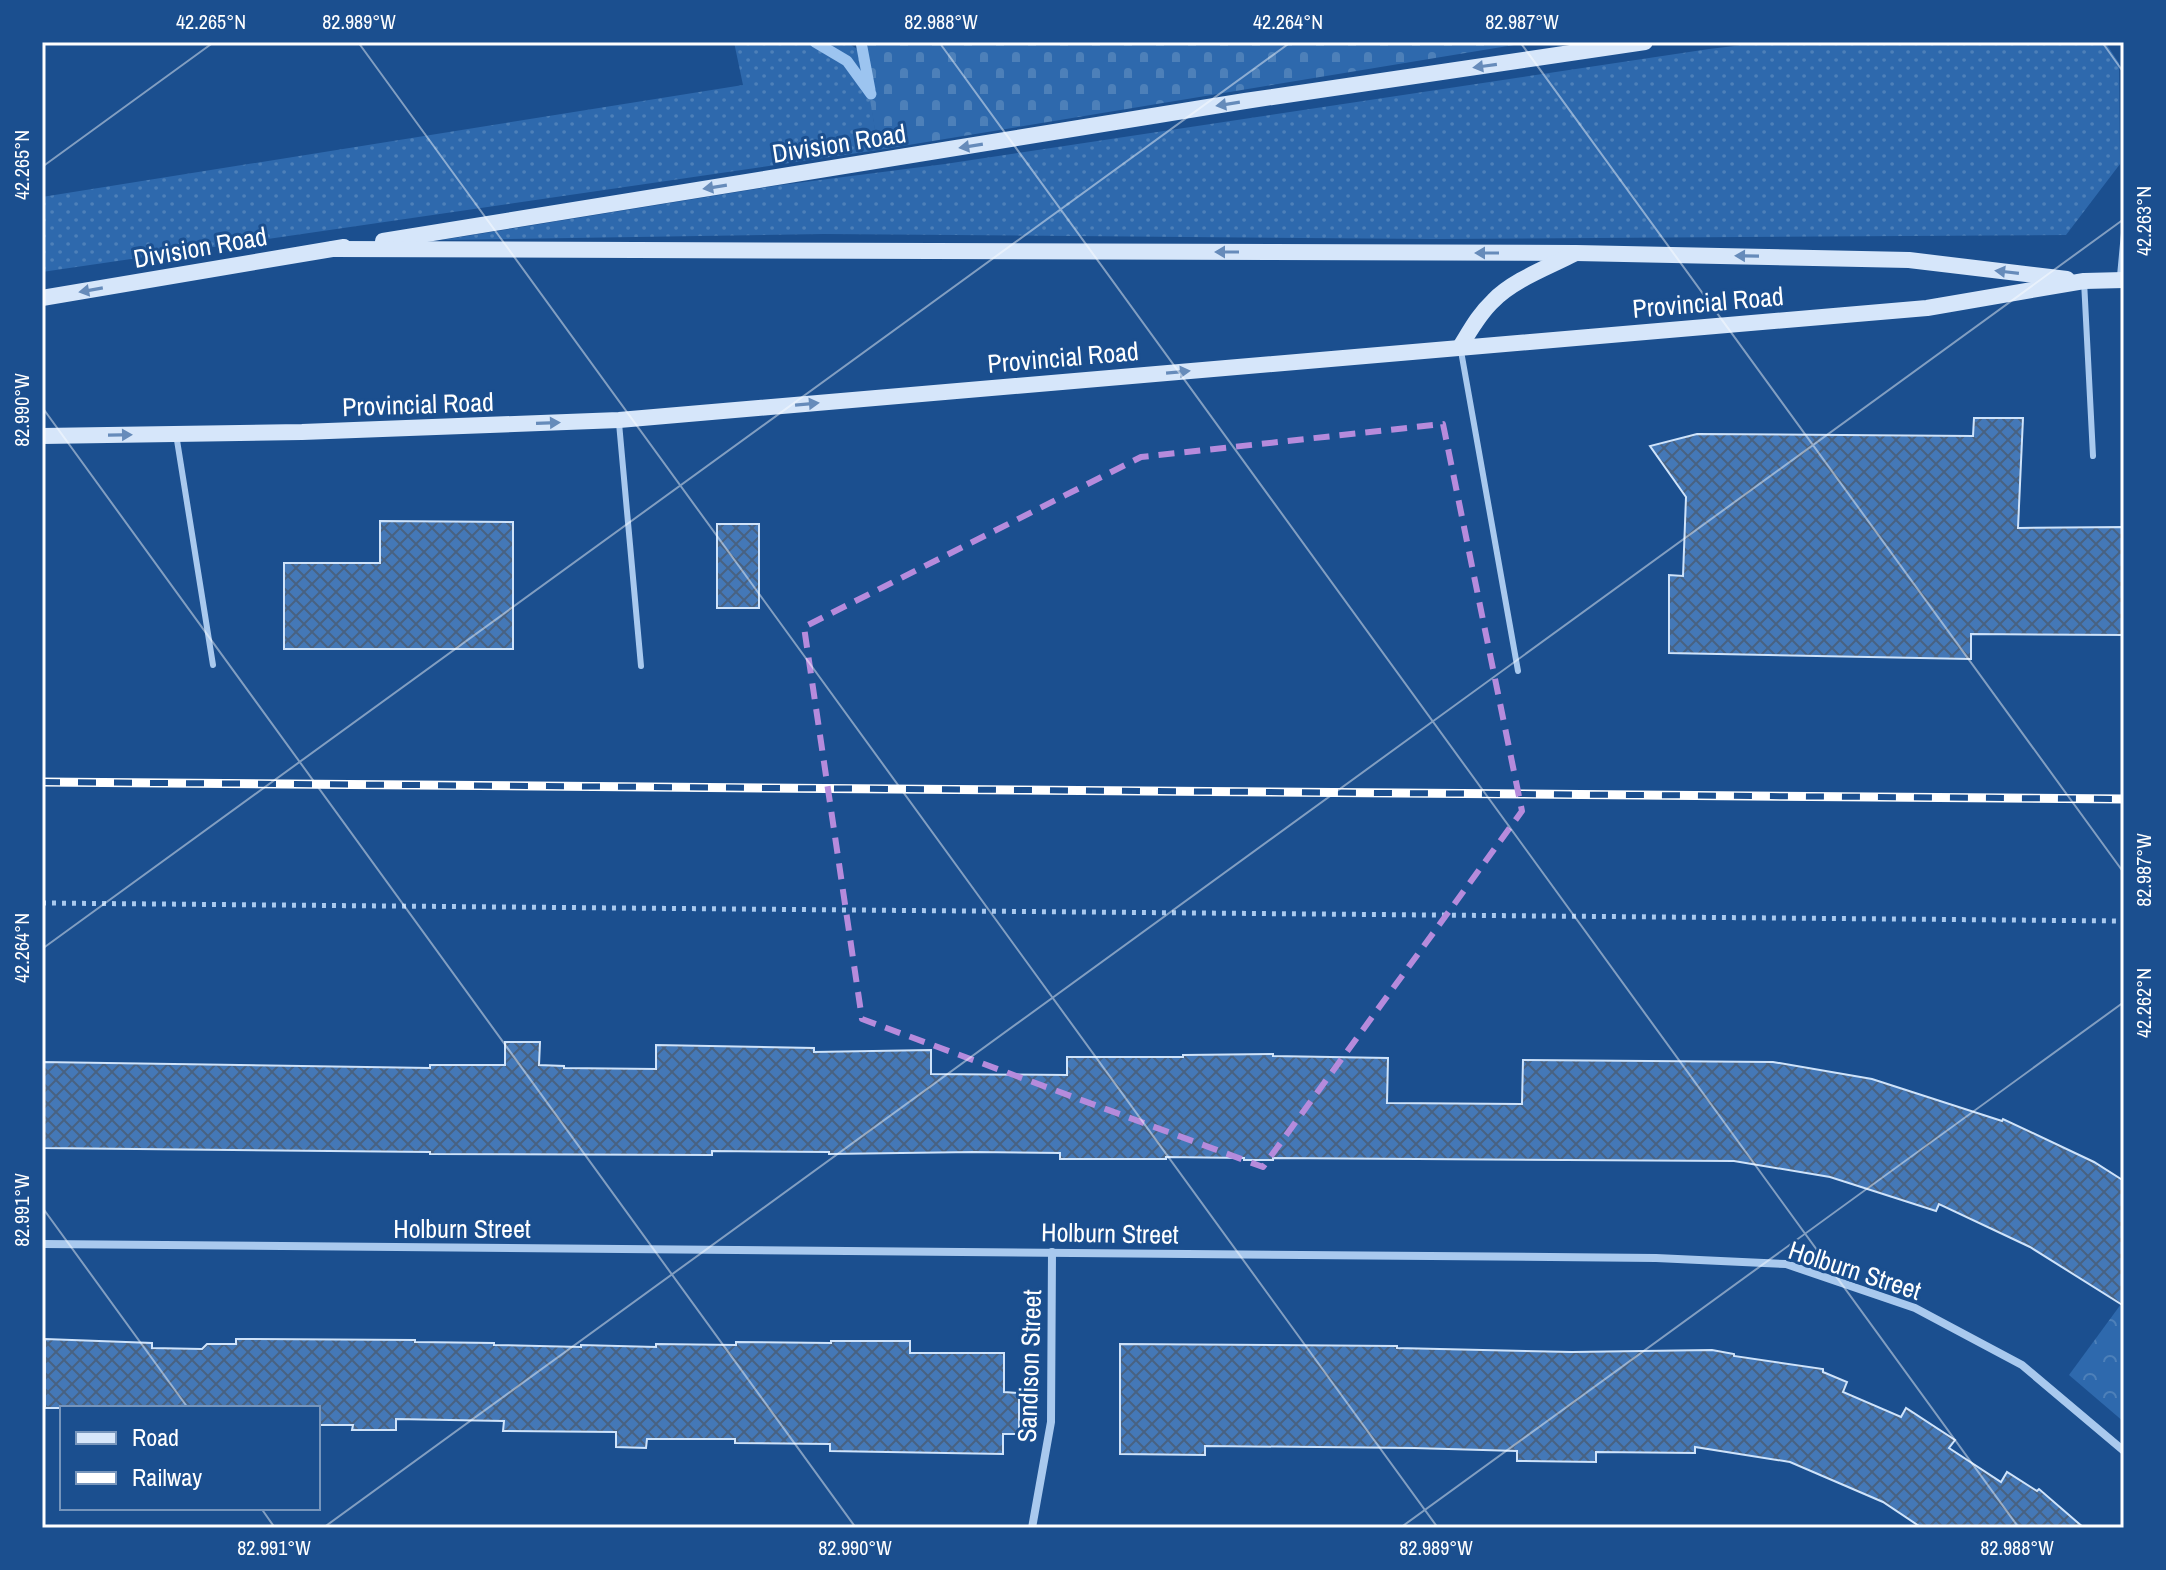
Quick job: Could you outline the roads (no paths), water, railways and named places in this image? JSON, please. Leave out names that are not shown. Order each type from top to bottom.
[{"type":"main road","name":"Division Road","points":[[42,298],[1245,101],[1645,42]]},
{"type":"main road","name":"Provincial Road","points":[[333,249],[1576,253],[1909,260],[2084,281]]},
{"type":"main road","points":[[1460,347],[1494,299],[1516,283],[1576,253]]},
{"type":"main road","name":"Provincial Road","points":[[42,436],[302,432],[619,420],[1927,308],[2084,281],[2122,280]]},
{"type":"street","name":"Holburn Street","points":[[42,1244],[1656,1258],[1786,1264],[1915,1308],[2022,1365],[2124,1451]]},
{"type":"street","name":"Sandison Street","points":[[1032,1528],[1051,1422],[1052,1252]]},
{"type":"lane","points":[[2122,280],[2124,233]]},
{"type":"lane","points":[[2084,281],[2093,456]]},
{"type":"lane","points":[[1460,347],[1518,671]]},
{"type":"lane","points":[[619,420],[641,666]]},
{"type":"lane","points":[[176,434],[213,665]]},
{"type":"waterway","points":[[815,42],[847,61],[871,94]]},
{"type":"waterway","points":[[861,42],[870,90]]},
{"type":"railway","points":[[42,782],[2124,799]]}]
